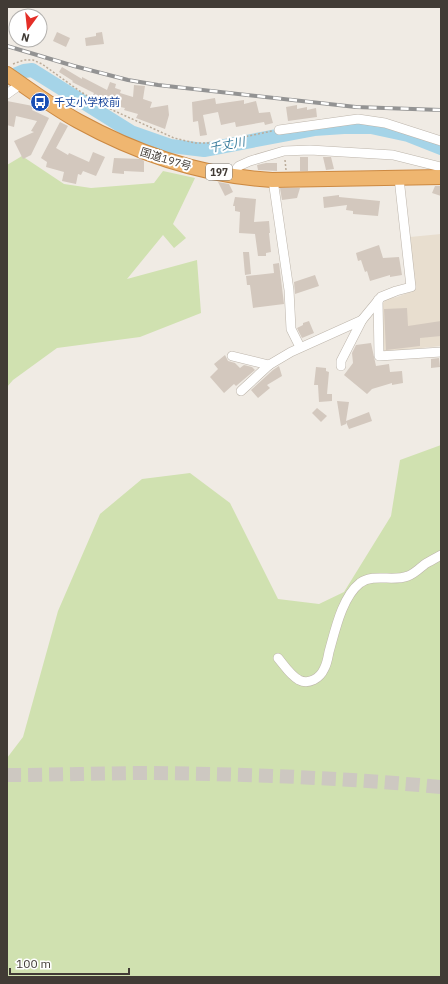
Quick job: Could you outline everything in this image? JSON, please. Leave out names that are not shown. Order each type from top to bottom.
[{"type":"highway","name":"国道197号","points":[[14,76],[78,121],[135,149],[162,159],[198,168],[250,179],[280,180],[441,177]]},
{"type":"street","points":[[7,94],[14,76]]},
{"type":"street","points":[[279,130],[358,119],[386,122],[441,141]]},
{"type":"street","points":[[231,175],[238,166],[250,161],[284,151],[310,150],[393,155],[441,167]]},
{"type":"street","points":[[341,366],[341,362],[351,340],[362,320],[378,300],[381,297],[396,291],[411,287],[399,178]]},
{"type":"street","points":[[280,180],[291,330],[300,347]]},
{"type":"street","points":[[378,300],[379,356],[441,352]]},
{"type":"street","points":[[241,391],[269,365],[300,347],[362,320]]},
{"type":"street","points":[[232,356],[269,365]]},
{"type":"street","points":[[278,658],[290,673],[300,680],[313,680],[318,677],[324,668],[334,631],[344,605],[353,590],[367,580],[377,578],[397,579],[408,576],[441,555]]},
{"type":"path","points":[[14,76],[24,60],[33,60],[42,64],[81,92],[108,108],[174,138],[195,143],[216,142],[279,130]]},
{"type":"path","points":[[280,180],[284,151]]},
{"type":"shaded area","points":[[441,234],[441,346],[383,352],[381,306],[386,299],[397,297],[415,290],[410,237]]},
{"type":"green space","points":[[22,156],[64,184],[91,188],[154,183],[163,171],[195,178],[173,224],[186,238],[174,248],[163,235],[127,279],[197,260],[201,313],[140,337],[57,348],[13,380],[7,387],[7,165]]},
{"type":"green space","points":[[441,445],[441,977],[7,977],[7,758],[23,737],[58,611],[100,514],[142,479],[190,473],[230,503],[278,599],[319,604],[344,592],[391,516],[400,460]]},
{"type":"building","points":[[57,32],[70,38],[66,47],[53,41]]},
{"type":"building","points":[[102,32],[104,44],[86,46],[85,38],[96,36],[96,33]]},
{"type":"building","points":[[62,67],[82,79],[82,77],[107,90],[110,82],[116,84],[115,88],[121,90],[120,93],[133,97],[134,85],[145,86],[143,99],[152,102],[150,108],[168,105],[169,115],[165,129],[136,118],[138,114],[124,110],[125,108],[116,106],[93,95],[94,93],[72,82],[73,81],[59,72]]},
{"type":"building","points":[[215,98],[216,104],[244,100],[244,104],[256,101],[259,113],[270,112],[273,123],[265,125],[264,122],[236,127],[235,122],[221,125],[218,112],[203,115],[207,135],[200,136],[198,121],[193,122],[192,102]]},
{"type":"building","points":[[7,101],[33,106],[32,110],[49,118],[31,155],[23,159],[14,141],[34,132],[31,131],[37,121],[16,116],[14,127],[7,125]]},
{"type":"building","points":[[297,105],[297,109],[307,107],[307,110],[316,108],[317,117],[288,121],[286,107]]},
{"type":"building","points":[[60,122],[68,126],[56,148],[68,155],[69,153],[89,162],[93,152],[105,157],[96,176],[83,171],[81,175],[78,174],[76,184],[62,181],[64,172],[46,167],[47,162],[41,158]]},
{"type":"building","points":[[300,157],[308,157],[308,171],[300,171]]},
{"type":"building","points":[[323,157],[331,157],[334,169],[326,170]]},
{"type":"building","points":[[114,158],[141,159],[144,161],[144,172],[124,171],[124,174],[112,173]]},
{"type":"building","points":[[277,163],[277,171],[258,170],[257,165]]},
{"type":"building","points":[[218,182],[229,184],[233,192],[225,196]]},
{"type":"building","points":[[435,186],[441,186],[441,196],[432,193]]},
{"type":"building","points":[[280,188],[300,188],[297,198],[282,200]]},
{"type":"building","points":[[339,195],[339,197],[380,201],[378,216],[353,214],[353,211],[346,210],[347,205],[324,208],[323,197]]},
{"type":"building","points":[[235,197],[256,199],[254,222],[269,221],[271,252],[266,253],[266,256],[258,256],[255,234],[239,233],[240,212],[235,211],[235,206],[233,206]]},
{"type":"building","points":[[379,245],[383,258],[399,257],[402,275],[390,277],[390,275],[370,281],[361,260],[358,261],[356,253]]},
{"type":"building","points":[[243,252],[249,252],[251,274],[245,275]]},
{"type":"building","points":[[279,263],[284,304],[253,308],[250,285],[247,285],[246,276],[274,273],[273,264]]},
{"type":"building","points":[[315,275],[319,286],[295,294],[294,282]]},
{"type":"building","points":[[407,308],[408,326],[441,321],[441,336],[420,338],[420,346],[386,350],[384,309]]},
{"type":"building","points":[[309,321],[314,333],[302,338],[297,328],[303,325],[303,323]]},
{"type":"building","points":[[371,343],[376,366],[389,364],[390,372],[402,371],[403,383],[392,385],[392,383],[372,389],[367,394],[344,375],[353,363],[352,353],[356,345]]},
{"type":"building","points":[[225,355],[228,361],[235,363],[240,368],[244,365],[252,367],[255,370],[236,386],[234,384],[224,393],[210,377],[218,369],[214,364]]},
{"type":"building","points":[[439,358],[440,367],[431,368],[431,359]]},
{"type":"building","points":[[279,366],[282,376],[267,385],[270,388],[258,398],[251,390]]},
{"type":"building","points":[[316,367],[326,368],[326,371],[329,372],[327,394],[332,394],[332,401],[319,402],[318,385],[314,385]]},
{"type":"building","points":[[337,401],[349,402],[346,421],[369,412],[372,421],[349,429],[346,422],[346,424],[341,426]]},
{"type":"building","points":[[317,408],[327,416],[321,422],[312,413]]},
{"type":"waterway","name":"千丈川","points":[[7,78],[24,71],[32,70],[131,132],[171,146],[204,150],[314,129],[371,127],[408,135],[441,148]]},
{"type":"tunnel","points":[[7,775],[153,773],[225,774],[333,779],[441,787]]},
{"type":"railway","points":[[7,46],[128,80],[158,85],[356,107],[441,110]]},
{"type":"place","name":"千丈小学校前","points":[[40,102]]}]
